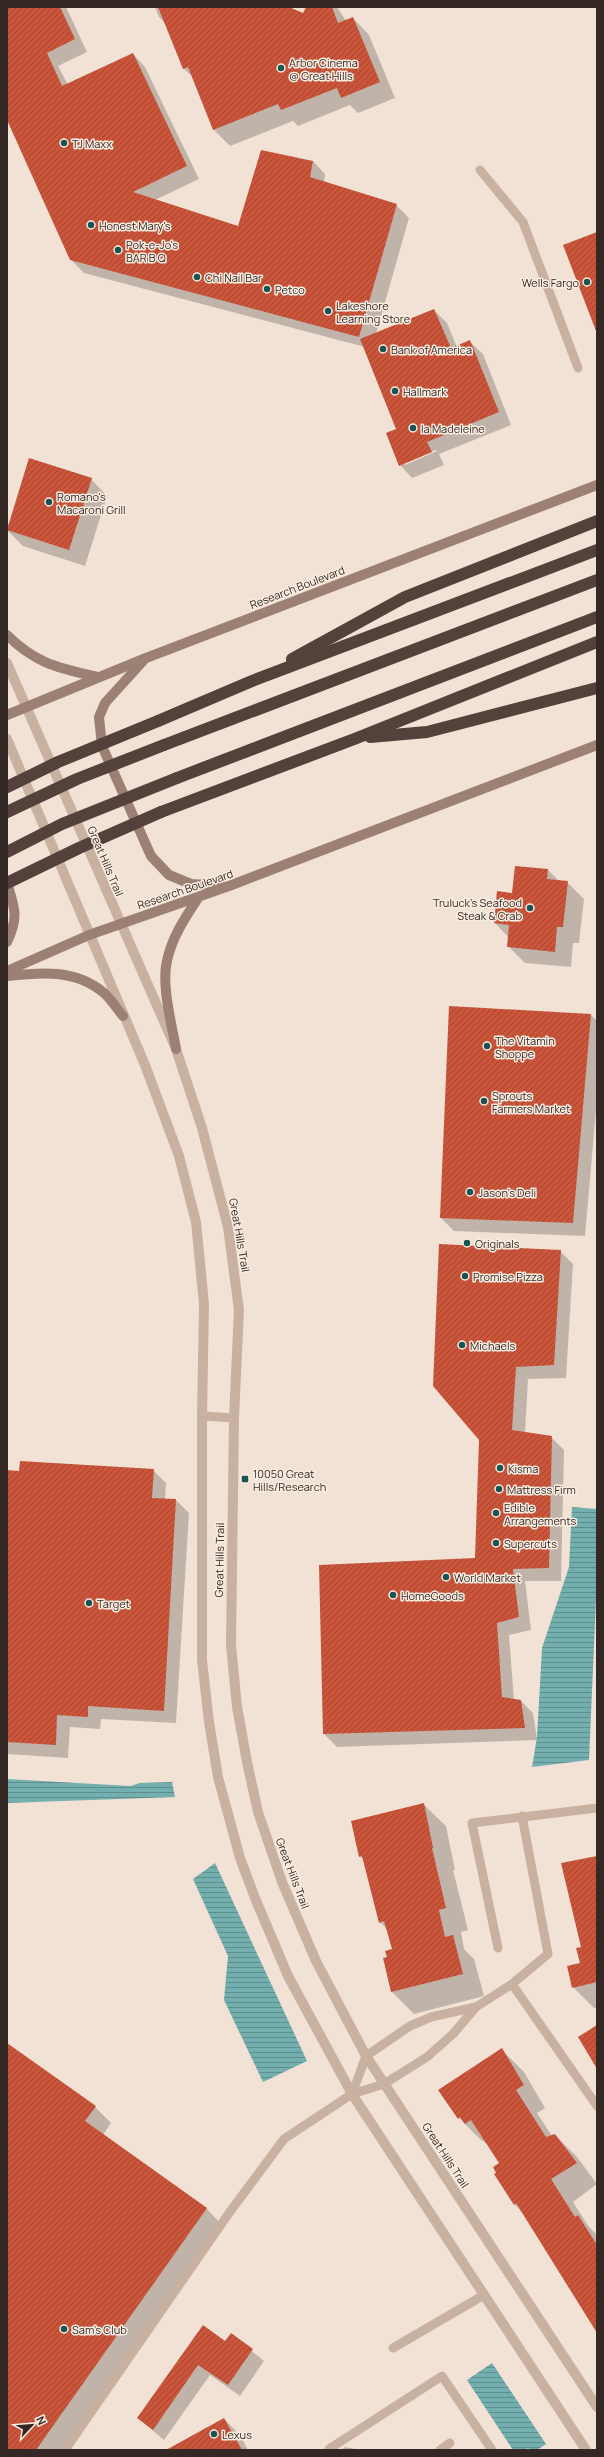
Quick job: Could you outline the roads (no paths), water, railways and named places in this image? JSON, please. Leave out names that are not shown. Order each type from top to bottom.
[{"type":"highway","points":[[252,681],[405,597],[597,521]]},
{"type":"highway","points":[[7,787],[58,762],[252,681],[597,550]]},
{"type":"highway","points":[[7,812],[77,779],[164,744],[597,580]]},
{"type":"highway","points":[[7,852],[62,824],[177,778],[597,617]]},
{"type":"highway","points":[[7,883],[79,848],[190,800],[357,738],[597,642]]},
{"type":"highway","points":[[357,738],[427,732],[597,688]]},
{"type":"main road","name":"Research Boulevard","points":[[7,715],[146,658],[597,485]]},
{"type":"main road","points":[[7,635],[22,649],[49,665],[98,677]]},
{"type":"main road","points":[[146,658],[105,703],[99,717],[102,746],[151,856],[169,875],[191,884],[229,886]]},
{"type":"main road","name":"Research Boulevard","points":[[7,971],[89,935],[198,898],[597,745]]},
{"type":"main road","points":[[7,883],[16,910],[12,931],[7,942]]},
{"type":"main road","points":[[176,1049],[166,988],[166,962],[174,938],[198,898]]},
{"type":"main road","points":[[7,976],[42,971],[62,973],[104,993],[123,1016]]},
{"type":"street","name":"Great Hills Trail","points":[[7,662],[120,924],[176,1049],[202,1128],[228,1227],[239,1310],[234,1418],[231,1645],[237,1707],[258,1812],[282,1882],[316,1961],[366,2056],[597,2406]]},
{"type":"street","name":"Great Hills Trail","points":[[7,739],[145,1065],[179,1156],[196,1222],[204,1304],[202,1416],[202,1660],[209,1722],[218,1777],[231,1826],[255,1898],[288,1976],[352,2094],[586,2450]]},
{"type":"lane","points":[[480,170],[523,222],[578,368]]},
{"type":"lane","points":[[202,1416],[234,1418]]},
{"type":"lane","points":[[498,1948],[472,1823],[597,1808]]},
{"type":"lane","points":[[65,2450],[229,2213],[284,2139],[352,2094],[384,2084],[427,2057],[453,2034],[476,2007],[512,1984],[548,1954],[522,1816]]},
{"type":"lane","points":[[512,1984],[597,2106]]},
{"type":"lane","points":[[352,2094],[366,2056],[410,2026],[431,2017],[476,2007]]},
{"type":"lane","points":[[393,2348],[484,2295]]},
{"type":"lane","points":[[329,2449],[442,2376],[492,2450]]},
{"type":"lane","points":[[440,2450],[450,2443]]},
{"type":"water","points":[[572,1507],[597,1509],[597,1577],[589,1760],[532,1767],[537,1737],[542,1648],[569,1567]]},
{"type":"water","points":[[7,1779],[130,1786],[140,1783],[172,1782],[175,1797],[7,1803]]},
{"type":"water","points":[[215,1863],[307,2061],[263,2082],[224,2000],[228,1956],[193,1879]]},
{"type":"water","points":[[492,2363],[546,2444],[537,2450],[530,2450],[528,2448],[525,2450],[513,2450],[467,2380]]},
{"type":"place","name":"Arbor Cinema @ Great Hills","points":[[281,68]]},
{"type":"place","name":"TJ Maxx","points":[[64,143]]},
{"type":"place","name":"Honest Mary's","points":[[91,225]]},
{"type":"place","name":"Pok-e-Jo's BAR B Q","points":[[118,250]]},
{"type":"place","name":"Chi Nail Bar","points":[[197,277]]},
{"type":"place","name":"Wells Fargo","points":[[587,282]]},
{"type":"place","name":"Petco","points":[[267,289]]},
{"type":"place","name":"Lakeshore Learning Store","points":[[328,311]]},
{"type":"place","name":"Bank of America","points":[[383,349]]},
{"type":"place","name":"Hallmark","points":[[395,391]]},
{"type":"place","name":"la Madeleine","points":[[413,428]]},
{"type":"place","name":"Romano's Macaroni Grill","points":[[49,502]]},
{"type":"place","name":"Truluck's Seafood Steak & Crab","points":[[530,908]]},
{"type":"place","name":"The Vitamin Shoppe","points":[[487,1046]]},
{"type":"place","name":"Sprouts Farmers Market","points":[[484,1101]]},
{"type":"place","name":"Jason's Deli","points":[[470,1192]]},
{"type":"place","name":"Originals","points":[[467,1243]]},
{"type":"place","name":"Promise Pizza","points":[[465,1276]]},
{"type":"place","name":"Michaels","points":[[462,1345]]},
{"type":"place","name":"Kisma","points":[[500,1468]]},
{"type":"place","name":"10050 Great Hills/Research","points":[[245,1479]]},
{"type":"place","name":"Mattress Firm","points":[[499,1489]]},
{"type":"place","name":"Edible Arrangements","points":[[496,1513]]},
{"type":"place","name":"Supercuts","points":[[496,1543]]},
{"type":"place","name":"World Market","points":[[446,1577]]},
{"type":"place","name":"HomeGoods","points":[[393,1595]]},
{"type":"place","name":"Target","points":[[89,1603]]},
{"type":"place","name":"Sam's Club","points":[[64,2329]]},
{"type":"place","name":"Lexus","points":[[214,2434]]}]
